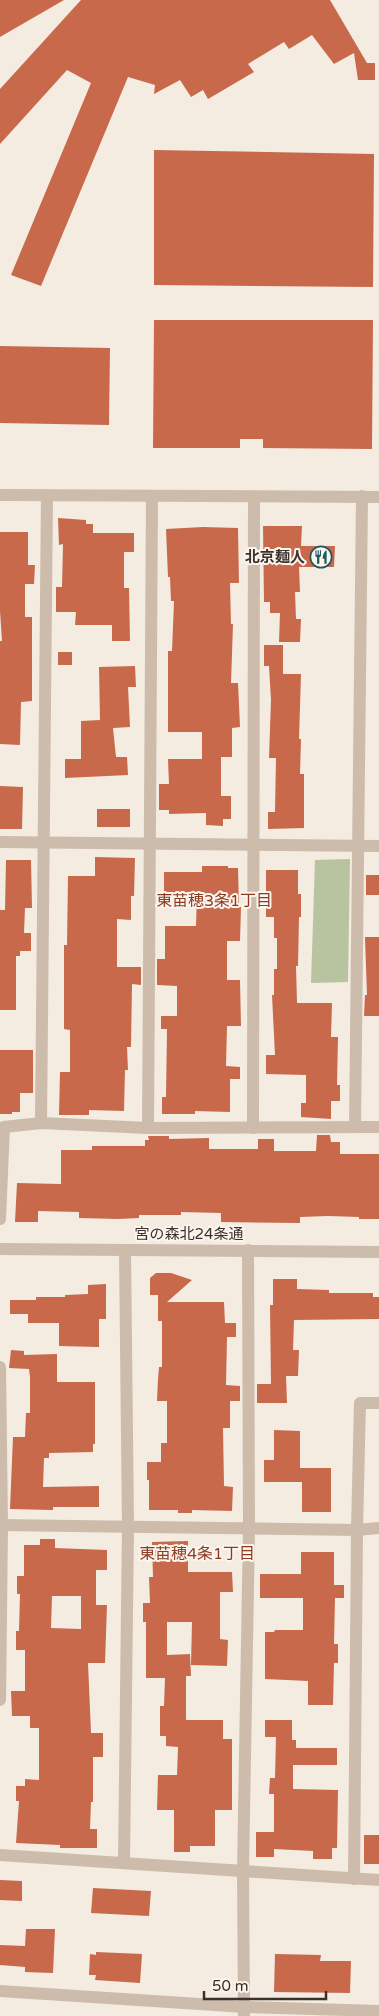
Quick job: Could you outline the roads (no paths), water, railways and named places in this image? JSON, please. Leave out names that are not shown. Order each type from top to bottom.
[{"type":"street","points":[[0,495],[379,497]]},
{"type":"street","points":[[41,1123],[47,495]]},
{"type":"street","points":[[355,1128],[362,496]]},
{"type":"street","points":[[148,1128],[148,843],[152,497]]},
{"type":"street","points":[[253,1128],[254,497]]},
{"type":"street","points":[[0,842],[379,846]]},
{"type":"street","points":[[0,1219],[4,1128],[41,1123],[148,1128],[379,1128]]},
{"type":"street","name":"宮の森北24条通","points":[[0,1249],[379,1252]]},
{"type":"street","points":[[124,1863],[128,1526],[125,1250]]},
{"type":"street","points":[[244,2011],[243,1871],[249,1528],[248,1250]]},
{"type":"street","points":[[0,1367],[0,1700]]},
{"type":"street","points":[[354,1879],[360,1403],[379,1403]]},
{"type":"street","points":[[1,1525],[357,1530],[379,1528]]},
{"type":"street","points":[[0,1855],[379,1880]]},
{"type":"street","points":[[0,1991],[244,2011],[379,2011]]},
{"type":"place","name":"北京麺人","points":[[321,557]]},
{"type":"district","name":"東苗穂3条1丁目","points":[[214,901]]},
{"type":"district","name":"東苗穂4条1丁目","points":[[197,1554]]}]
